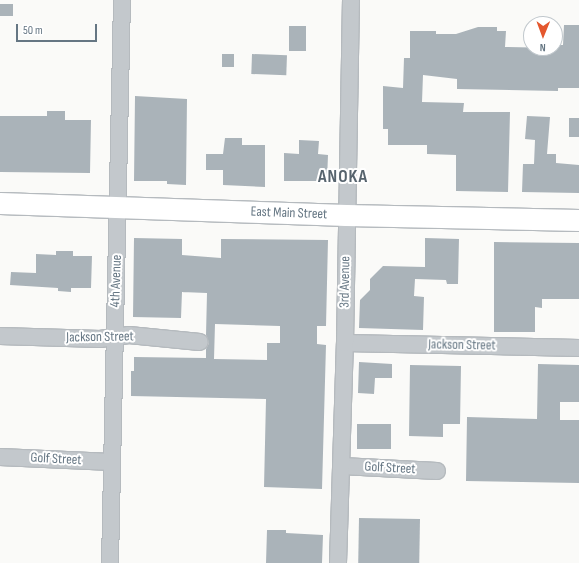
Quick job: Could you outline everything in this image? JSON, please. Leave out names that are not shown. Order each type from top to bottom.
[{"type":"main road","name":"East Main Street","points":[[0,203],[346,215],[579,220]]},
{"type":"street","name":"4th Avenue","points":[[110,563],[122,0]]},
{"type":"street","name":"3rd Avenue","points":[[338,563],[345,344],[346,215],[351,0]]},
{"type":"street","name":"Jackson Street","points":[[0,336],[114,338],[129,335],[200,342]]},
{"type":"street","name":"Jackson Street","points":[[345,344],[579,348]]},
{"type":"street","name":"Golf Street","points":[[0,457],[112,462]]},
{"type":"street","name":"Golf Street","points":[[342,466],[438,471]]},
{"type":"building","points":[[0,4],[13,4],[13,16],[0,16]]},
{"type":"building","points":[[564,25],[579,25],[579,88],[558,88],[558,91],[457,89],[457,79],[423,75],[422,102],[464,103],[463,112],[510,112],[508,192],[456,191],[456,155],[427,154],[427,145],[388,145],[388,129],[383,129],[383,86],[403,88],[404,58],[410,58],[410,31],[436,31],[436,34],[456,34],[478,27],[497,27],[497,31],[506,31],[505,47],[523,47],[523,56],[563,56]]},
{"type":"building","points":[[289,26],[306,26],[306,51],[289,51]]},
{"type":"building","points":[[222,54],[234,54],[234,67],[222,67]]},
{"type":"building","points":[[252,54],[287,55],[286,75],[251,74]]},
{"type":"building","points":[[135,96],[187,99],[186,185],[167,184],[167,181],[134,181]]},
{"type":"building","points":[[47,111],[65,111],[65,120],[91,120],[90,173],[0,172],[0,116],[47,116]]},
{"type":"building","points":[[527,116],[550,117],[547,154],[556,154],[556,163],[579,165],[579,193],[522,192],[523,164],[534,164],[535,140],[525,139]]},
{"type":"building","points":[[569,118],[579,118],[579,137],[569,137]]},
{"type":"building","points":[[225,138],[242,138],[242,145],[265,145],[265,187],[223,185],[223,170],[206,170],[206,154],[223,154]]},
{"type":"building","points":[[299,140],[319,141],[318,154],[328,155],[327,181],[284,181],[284,153],[299,154]]},
{"type":"building","points":[[134,238],[182,239],[182,255],[221,258],[221,239],[328,240],[326,326],[317,326],[317,344],[326,345],[322,489],[264,487],[266,399],[131,396],[131,371],[134,371],[134,357],[206,358],[206,349],[209,343],[206,335],[207,293],[182,292],[181,318],[133,317]],"holes":[[[215,324],[280,326],[280,343],[267,343],[267,360],[214,359]]]},
{"type":"building","points":[[425,238],[459,239],[458,284],[447,284],[446,280],[415,279],[414,296],[424,297],[423,330],[359,328],[360,300],[370,290],[370,279],[383,266],[425,267]]},
{"type":"building","points":[[494,242],[579,243],[579,299],[542,299],[542,308],[535,307],[535,332],[494,332]]},
{"type":"building","points":[[56,251],[73,251],[73,256],[92,256],[91,288],[71,288],[71,292],[58,291],[58,288],[10,285],[11,272],[36,273],[36,254],[56,255]]},
{"type":"building","points":[[359,362],[392,364],[392,378],[375,378],[374,394],[358,393]]},
{"type":"building","points":[[538,364],[579,365],[579,402],[560,402],[560,420],[579,420],[579,483],[466,481],[467,417],[537,419]]},
{"type":"building","points":[[410,365],[461,366],[460,424],[443,424],[443,437],[409,436]]},
{"type":"building","points":[[357,424],[391,424],[391,449],[357,449]]},
{"type":"building","points":[[359,518],[420,519],[419,563],[358,563]]},
{"type":"building","points":[[267,530],[286,530],[286,533],[323,535],[322,563],[266,563]]},
{"type":"district","name":"ANOKA","points":[[343,177]]}]
